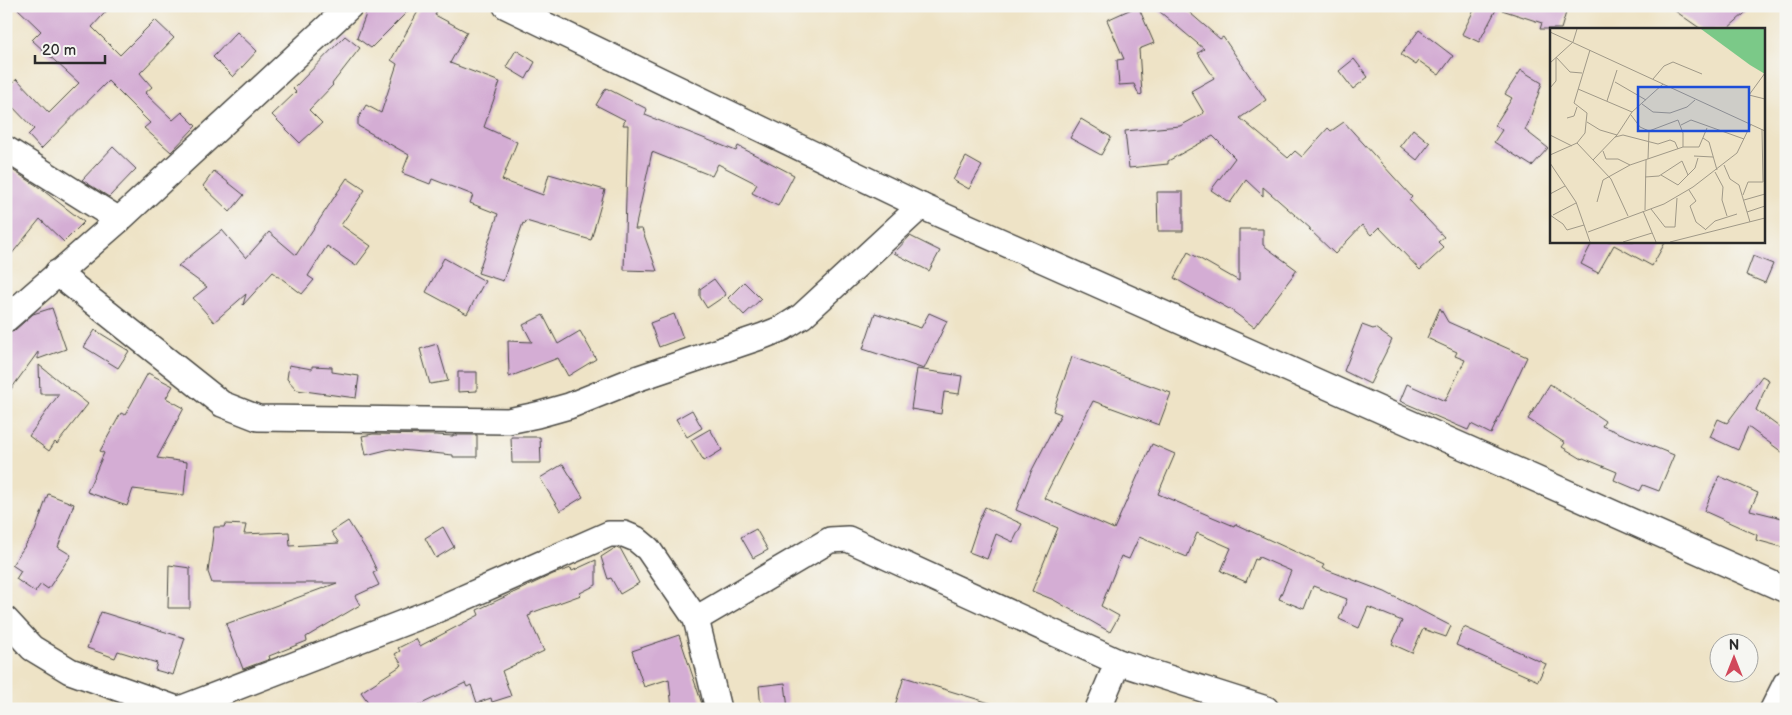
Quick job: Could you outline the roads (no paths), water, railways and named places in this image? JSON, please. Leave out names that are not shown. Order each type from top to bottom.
[{"type":"street","points":[[6,319],[118,220],[350,6]]},
{"type":"street","points":[[506,6],[921,206],[1786,590]]},
{"type":"street","points":[[6,149],[118,220]]},
{"type":"street","points":[[58,273],[222,404],[258,418],[508,421],[569,406],[783,328],[802,316],[921,206]]},
{"type":"street","points":[[6,620],[32,648],[70,671],[179,709],[434,611],[609,534],[624,534],[636,539],[648,549],[696,619],[718,709]]},
{"type":"street","points":[[696,619],[830,540],[848,539],[1118,662],[1266,709]]},
{"type":"street","points":[[1098,709],[1118,662]]},
{"type":"street","points":[[1773,709],[1786,683]]}]
